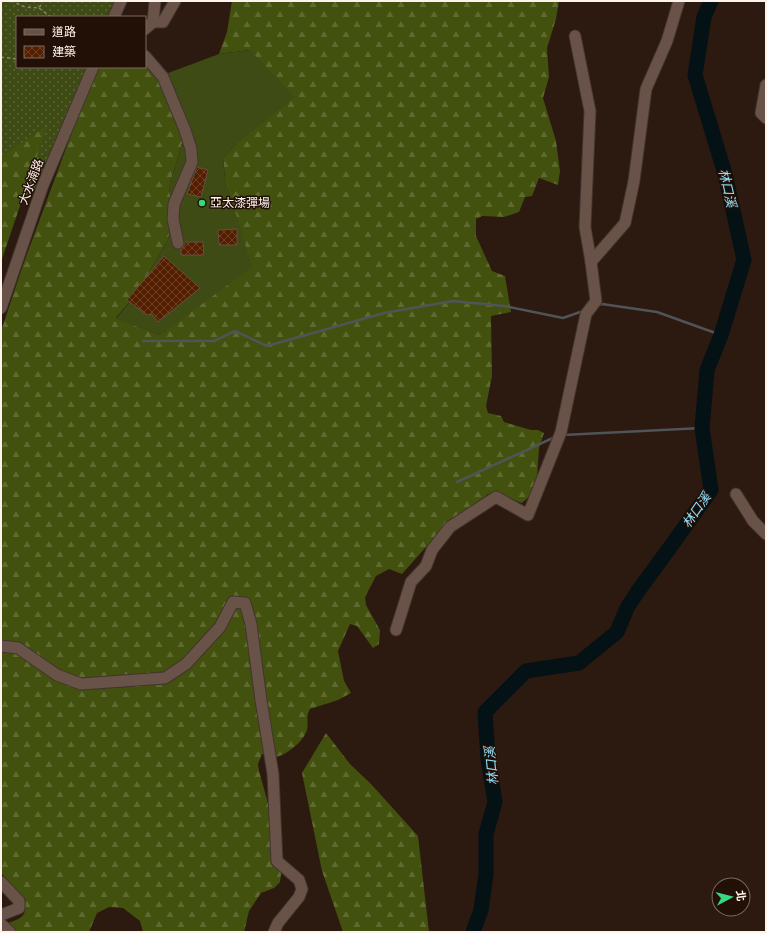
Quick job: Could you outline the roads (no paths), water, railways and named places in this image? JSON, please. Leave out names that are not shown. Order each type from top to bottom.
[{"type":"street","points":[[114,16],[121,1]]},
{"type":"street","points":[[155,1],[149,25],[163,22],[175,1]]},
{"type":"street","points":[[591,262],[625,223],[634,181],[646,89],[667,41],[679,1]]},
{"type":"street","points":[[396,630],[411,582],[426,566],[432,550],[450,527],[496,497],[528,514],[561,432],[586,314],[596,301],[585,227],[590,111],[575,36]]},
{"type":"street","points":[[146,57],[163,76],[186,130],[191,149],[192,162],[174,204],[173,219],[178,244]]},
{"type":"street","name":"大水湳路","points":[[1,308],[42,185],[93,68]]},
{"type":"street","points":[[766,85],[761,113],[766,118]]},
{"type":"street","points":[[736,494],[754,521],[766,534]]},
{"type":"street","points":[[1,646],[18,648],[57,675],[81,684],[165,678],[186,664],[220,627],[233,602],[245,603],[251,624],[273,774],[278,861],[299,880],[302,889],[299,897],[278,923],[274,932]]},
{"type":"street","points":[[1,882],[19,902],[19,908],[1,915]]},
{"type":"street","points":[[1,924],[10,932]]},
{"type":"waterway","name":"林口溪","points":[[473,932],[481,910],[486,874],[486,834],[495,802],[488,758],[485,712],[526,671],[579,663],[617,632],[627,608],[638,591],[711,490],[702,428],[707,370],[721,335],[744,260],[725,174],[695,75],[704,17],[711,1]]},
{"type":"waterway","points":[[143,341],[214,341],[235,331],[267,346],[384,313],[453,301],[504,306],[563,318],[583,311]]},
{"type":"waterway","points":[[599,305],[602,304],[657,312],[721,335]]},
{"type":"waterway","points":[[563,435],[702,428]]},
{"type":"waterway","points":[[457,482],[555,437]]},
{"type":"place","name":"亞太漆彈場","points":[[202,203]]}]
